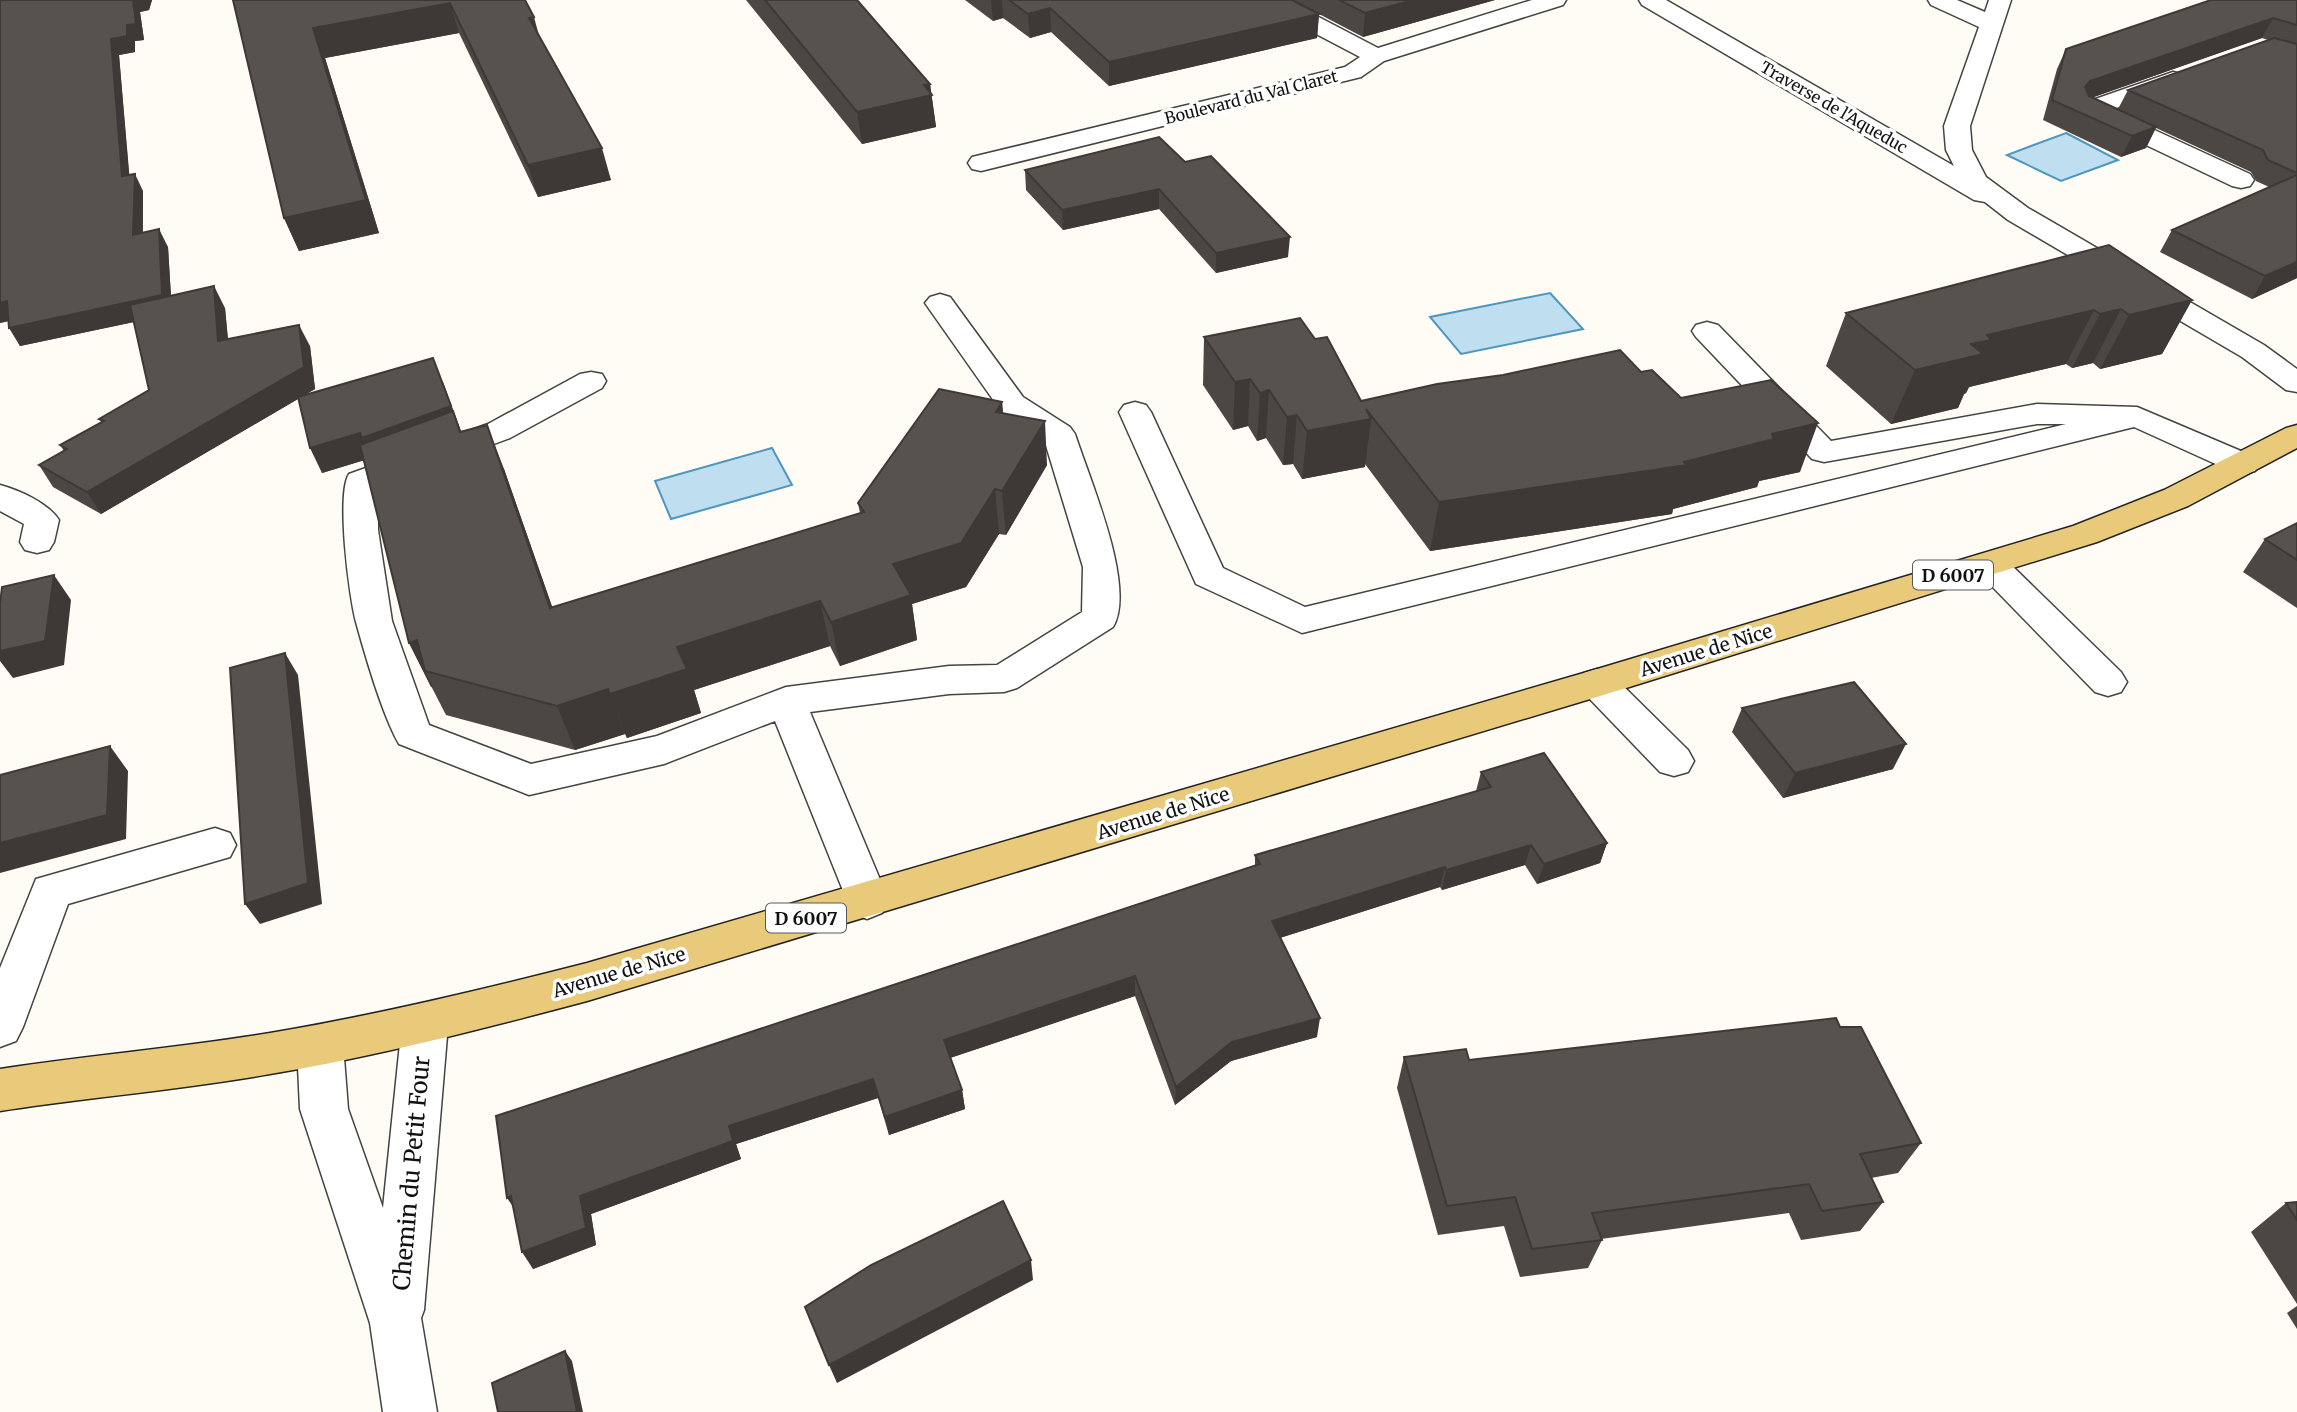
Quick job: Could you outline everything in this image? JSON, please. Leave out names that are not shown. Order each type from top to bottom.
[{"type":"main road","name":"Avenue de Nice","points":[[0,1090],[221,1062],[320,1045],[425,1024],[587,982],[1597,683],[2085,534],[2150,508],[2297,435]]},
{"type":"street","points":[[1269,0],[1376,56]]},
{"type":"street","name":"Boulevard du Val Claret","points":[[981,163],[1353,72],[1376,56],[1555,0]]},
{"type":"street","name":"Traverse de l'Aqueduc","points":[[1650,0],[2018,214]]},
{"type":"street","points":[[1939,0],[1996,12],[1957,126],[1959,150],[1975,181],[2018,214],[2253,351],[2297,383]]},
{"type":"street","points":[[2201,69],[2090,109],[2241,180]]},
{"type":"street","points":[[591,381],[499,431],[360,481],[361,530],[374,621],[413,734],[529,780],[664,749],[786,701],[949,680],[1004,678],[1100,618],[1101,567],[1059,434],[1012,404],[940,303]]},
{"type":"street","points":[[1707,331],[1824,452],[2037,414],[2137,417],[2243,464]]},
{"type":"street","points":[[1135,412],[1209,576],[1302,620],[2137,417]]},
{"type":"street","points":[[0,496],[42,520],[37,542]]},
{"type":"street","points":[[1990,564],[2108,682]]},
{"type":"street","points":[[1597,683],[1674,761]]},
{"type":"street","points":[[786,701],[867,901]]},
{"type":"street","points":[[0,1027],[51,891],[215,845]]},
{"type":"street","name":"Chemin du Petit Four","points":[[396,1323],[425,1024]]},
{"type":"street","name":"Chemin du Petit Four","points":[[320,1045],[324,1109],[396,1323],[410,1412]]},
{"type":"water","points":[[2066,133],[2118,160],[2061,181],[2007,155]]},
{"type":"water","points":[[1550,293],[1583,329],[1461,354],[1430,317]]},
{"type":"water","points":[[772,448],[792,485],[671,519],[655,481]]},
{"type":"building","points":[[0,0],[133,0],[136,24],[127,25],[127,36],[111,39],[122,176],[135,174],[133,235],[159,229],[162,295],[9,328],[7,301],[0,303]]},
{"type":"building","points":[[233,0],[525,0],[534,17],[529,18],[602,148],[528,165],[450,3],[313,28],[366,200],[284,218]]},
{"type":"building","points":[[765,0],[857,0],[930,84],[924,85],[932,95],[857,112]]},
{"type":"building","points":[[1009,0],[1292,0],[1319,14],[1109,62],[1050,8],[1028,14]]},
{"type":"building","points":[[1339,0],[1414,0],[1365,13]]},
{"type":"building","points":[[2211,0],[2297,0],[2297,25],[2273,18],[2090,81],[2085,87],[2089,96],[2156,127],[2132,136],[2052,100],[2066,49]]},
{"type":"building","points":[[2274,38],[2297,44],[2297,173],[2268,160],[2263,150],[2128,90]]},
{"type":"building","points":[[1159,137],[1185,162],[1211,156],[1290,237],[1216,253],[1159,189],[1062,210],[1025,170]]},
{"type":"building","points":[[2297,175],[2297,262],[2265,276],[2172,230]]},
{"type":"building","points":[[2109,245],[2192,300],[2129,315],[2121,309],[2100,314],[2094,310],[1987,335],[1991,340],[1971,344],[1983,354],[1915,370],[1846,313]]},
{"type":"building","points":[[214,286],[218,341],[299,325],[304,367],[87,492],[39,465],[67,449],[60,445],[104,421],[99,419],[149,390],[130,305]]},
{"type":"building","points":[[1300,318],[1315,339],[1327,337],[1361,401],[1620,350],[1641,372],[1652,370],[1681,398],[1771,380],[1818,423],[1772,434],[1774,439],[1684,462],[1687,465],[1439,502],[1366,409],[1371,419],[1307,431],[1297,415],[1287,417],[1269,390],[1260,393],[1250,379],[1235,382],[1204,337]]},
{"type":"building","points":[[433,358],[451,406],[362,438],[360,433],[310,448],[298,397]]},
{"type":"building","points":[[939,389],[1002,402],[996,412],[1045,421],[1002,491],[995,489],[961,543],[893,564],[911,595],[831,622],[820,601],[677,647],[687,669],[610,694],[608,689],[557,706],[425,671],[417,640],[409,643],[360,445],[453,411],[460,432],[487,425],[550,608],[864,512],[858,503]]},
{"type":"building","points":[[2297,523],[2297,560],[2265,539]]},
{"type":"building","points":[[54,575],[45,641],[0,651],[2,587]]},
{"type":"building","points":[[285,653],[308,883],[245,904],[230,668]]},
{"type":"building","points":[[1854,682],[1906,744],[1795,773],[1742,708]]},
{"type":"building","points":[[110,746],[107,815],[0,843],[0,775]]},
{"type":"building","points":[[1544,753],[1607,843],[1544,864],[1531,845],[1446,870],[1445,867],[1272,921],[1320,1018],[1232,1042],[1176,1087],[1135,976],[944,1040],[962,1090],[885,1117],[873,1079],[729,1126],[733,1141],[580,1196],[586,1228],[522,1252],[511,1196],[507,1198],[496,1116],[1260,864],[1255,855],[1491,787],[1481,772]]},
{"type":"building","points":[[1836,1018],[1840,1027],[1861,1027],[1921,1143],[1860,1154],[1883,1202],[1822,1211],[1809,1184],[1592,1213],[1602,1240],[1532,1249],[1515,1197],[1447,1206],[1404,1057],[1466,1049],[1469,1060]]},
{"type":"building","points":[[1003,1201],[1031,1260],[829,1365],[805,1307],[871,1265]]},
{"type":"building","points":[[2297,1202],[2297,1220],[2286,1203]]},
{"type":"building","points":[[565,1351],[577,1412],[498,1412],[492,1383]]}]
